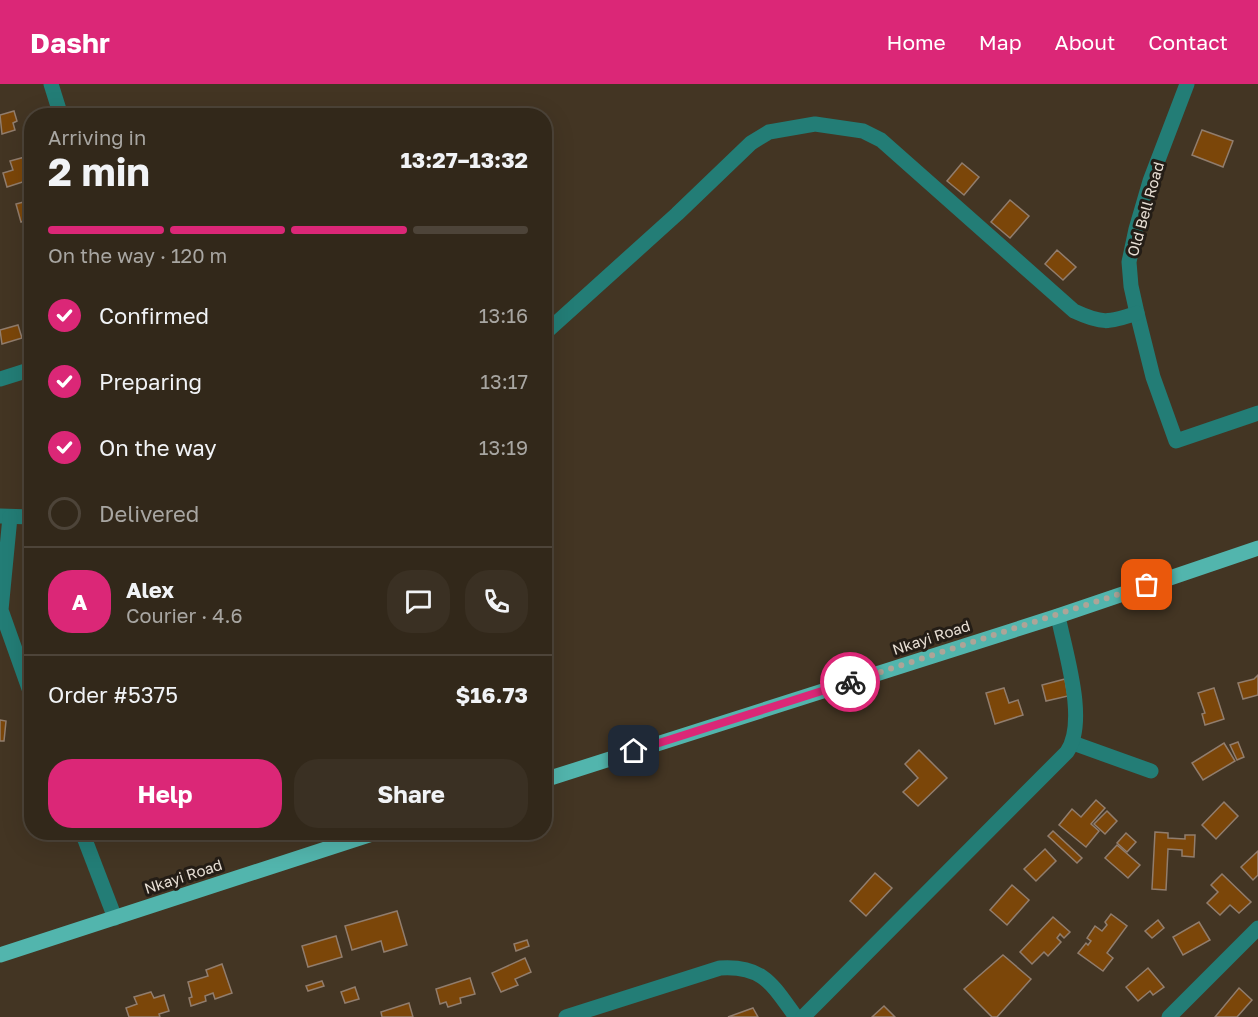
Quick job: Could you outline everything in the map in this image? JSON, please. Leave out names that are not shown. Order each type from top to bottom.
[{"type":"main road","name":"Nkayi Road","points":[[552,777],[1058,616],[1258,548]]},
{"type":"main road","name":"Nkayi Road","points":[[0,956],[354,840]]},
{"type":"street","points":[[51,84],[58,108]]},
{"type":"street","name":"Old Bell Road","points":[[1186,84],[1150,180],[1136,229],[1129,262],[1131,286],[1153,376],[1176,441],[1258,413]]},
{"type":"street","points":[[552,327],[677,214],[751,143],[769,132],[815,124],[863,131],[881,140],[1074,311],[1092,319],[1111,322],[1137,313]]},
{"type":"street","points":[[0,380],[24,372]]},
{"type":"street","points":[[24,517],[5,517],[0,610],[24,675]]},
{"type":"street","points":[[803,1017],[1067,753],[1076,731],[1075,701],[1058,616]]},
{"type":"street","points":[[1073,743],[1151,771]]},
{"type":"street","points":[[85,840],[115,918]]},
{"type":"street","points":[[1169,1017],[1258,928]]},
{"type":"street","points":[[566,1017],[720,968],[754,972],[769,981],[796,1017]]},
{"type":"building","points":[[14,111],[17,121],[13,123],[15,130],[2,134],[0,115]]},
{"type":"building","points":[[1202,130],[1233,141],[1223,167],[1192,155]]},
{"type":"building","points":[[24,157],[24,182],[7,187],[3,173],[13,170],[10,161]]},
{"type":"building","points":[[962,163],[979,177],[964,195],[947,181]]},
{"type":"building","points":[[1010,200],[1029,216],[1010,238],[991,222]]},
{"type":"building","points":[[24,202],[24,221],[21,222],[16,204]]},
{"type":"building","points":[[1057,250],[1076,267],[1063,280],[1045,264]]},
{"type":"building","points":[[18,325],[22,338],[2,344],[0,330]]},
{"type":"building","points":[[1258,675],[1258,695],[1243,699],[1238,683],[1254,679]]},
{"type":"building","points":[[1065,679],[1068,696],[1046,701],[1042,685]]},
{"type":"building","points":[[1004,688],[1009,703],[1018,700],[1023,715],[995,724],[986,693]]},
{"type":"building","points":[[1214,688],[1224,719],[1205,725],[1202,714],[1205,713],[1198,693]]},
{"type":"building","points":[[0,720],[6,721],[4,741],[0,741]]},
{"type":"building","points":[[1238,742],[1244,757],[1237,760],[1230,745]]},
{"type":"building","points":[[1224,743],[1235,761],[1203,780],[1192,763]]},
{"type":"building","points":[[919,750],[947,778],[918,806],[903,792],[918,778],[905,764]]},
{"type":"building","points":[[1096,800],[1105,808],[1091,824],[1099,831],[1086,847],[1059,825],[1072,809],[1081,817]]},
{"type":"building","points":[[1224,802],[1238,816],[1216,839],[1202,825]]},
{"type":"building","points":[[1107,811],[1117,821],[1105,834],[1094,824]]},
{"type":"building","points":[[1053,831],[1082,858],[1077,863],[1048,836]]},
{"type":"building","points":[[1155,832],[1168,833],[1168,838],[1185,839],[1185,835],[1195,835],[1194,857],[1182,856],[1182,850],[1168,849],[1166,890],[1152,889]]},
{"type":"building","points":[[1126,833],[1136,842],[1127,852],[1117,843]]},
{"type":"building","points":[[1117,845],[1140,865],[1128,878],[1105,858]]},
{"type":"building","points":[[1045,849],[1056,861],[1036,881],[1024,869]]},
{"type":"building","points":[[1258,851],[1258,875],[1253,880],[1241,867]]},
{"type":"building","points":[[875,873],[892,888],[866,916],[850,901]]},
{"type":"building","points":[[1222,874],[1251,902],[1239,913],[1230,905],[1220,915],[1207,903],[1218,892],[1211,885]]},
{"type":"building","points":[[1012,885],[1029,900],[1007,925],[990,910]]},
{"type":"building","points":[[397,911],[407,945],[384,952],[381,941],[352,950],[345,926]]},
{"type":"building","points":[[1111,914],[1127,926],[1107,953],[1113,958],[1103,971],[1078,953],[1086,943],[1088,945],[1091,941],[1087,938],[1095,926],[1102,931]]},
{"type":"building","points":[[1053,917],[1070,932],[1064,938],[1060,934],[1057,938],[1061,942],[1048,956],[1044,952],[1032,964],[1020,952]]},
{"type":"building","points":[[1158,920],[1164,928],[1152,938],[1145,931]]},
{"type":"building","points":[[1199,922],[1210,940],[1183,955],[1173,937]]},
{"type":"building","points":[[336,936],[342,957],[308,967],[302,946]]},
{"type":"building","points":[[527,940],[529,946],[516,951],[514,944]]},
{"type":"building","points":[[1003,955],[1031,979],[997,1017],[992,1017],[964,989]]},
{"type":"building","points":[[525,958],[531,972],[515,979],[518,985],[501,992],[492,973]]},
{"type":"building","points":[[222,964],[232,993],[215,999],[213,993],[205,996],[206,1001],[191,1006],[189,998],[192,997],[188,982],[208,976],[206,970]]},
{"type":"building","points":[[1148,968],[1164,987],[1153,995],[1150,991],[1138,1001],[1126,987]]},
{"type":"building","points":[[470,978],[475,994],[460,998],[461,1003],[448,1007],[446,1002],[440,1004],[436,989]]},
{"type":"building","points":[[322,981],[324,986],[308,991],[306,986]]},
{"type":"building","points":[[355,987],[359,999],[345,1003],[341,992]]},
{"type":"building","points":[[1239,988],[1252,1000],[1237,1017],[1215,1017]]},
{"type":"building","points":[[151,992],[154,998],[164,995],[169,1011],[159,1014],[160,1017],[129,1017],[126,1008],[137,1004],[134,997]]},
{"type":"building","points":[[409,1003],[413,1017],[382,1017],[381,1012]]},
{"type":"building","points":[[884,1006],[895,1017],[872,1017]]},
{"type":"building","points":[[753,1008],[758,1017],[728,1017]]},
{"type":"way so far","points":[[850,682],[1058,616],[1147,585]]},
{"type":"route","points":[[634,751],[850,682]]}]
